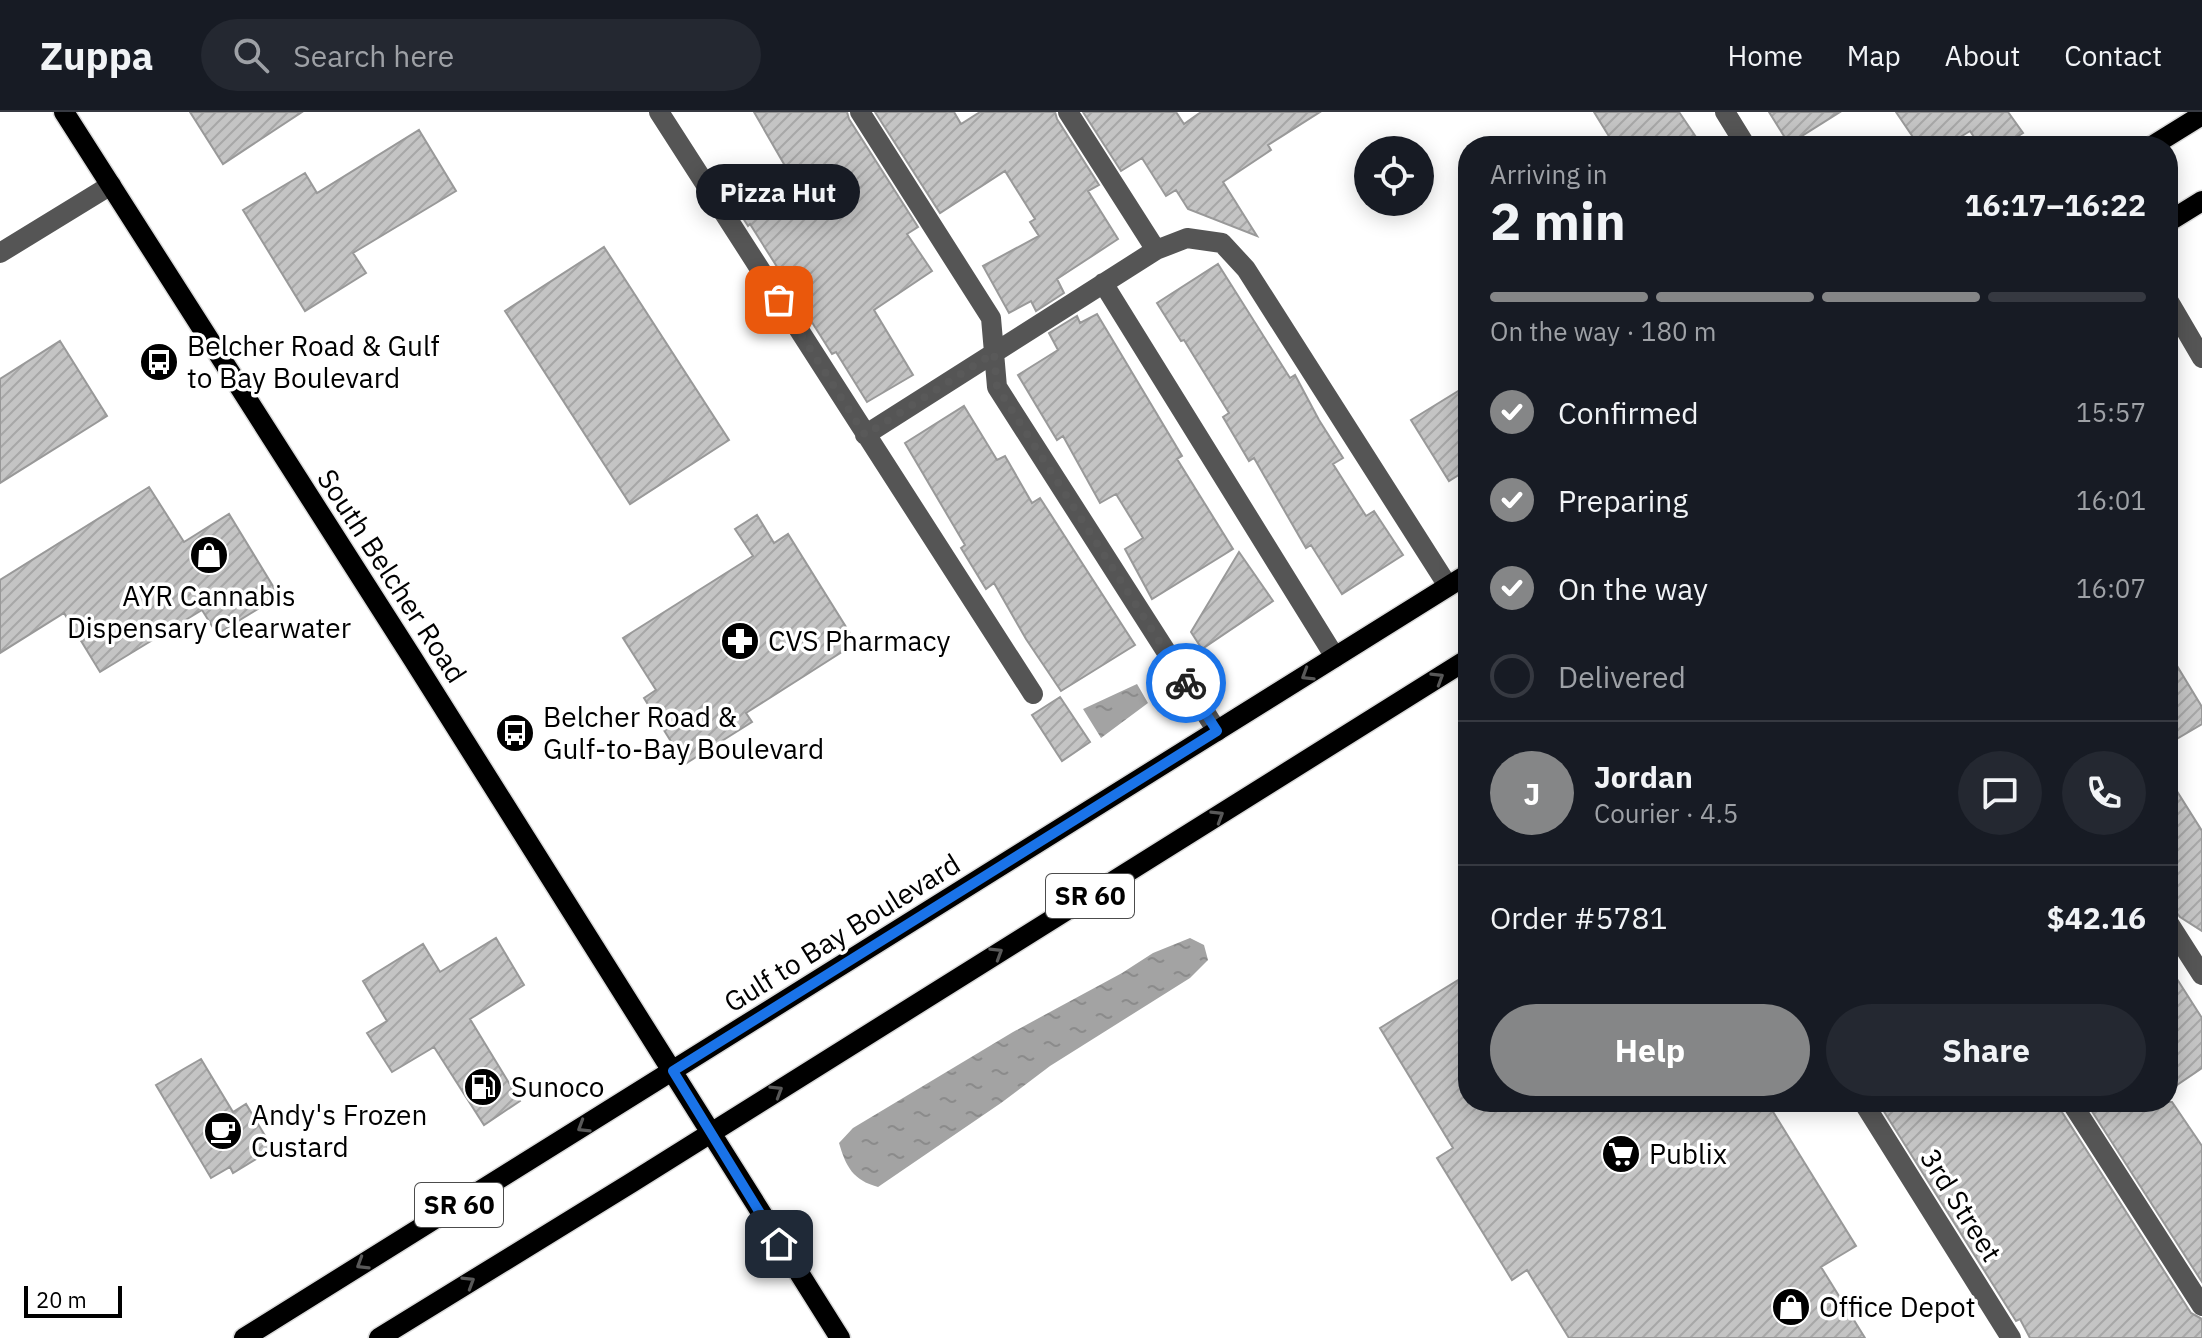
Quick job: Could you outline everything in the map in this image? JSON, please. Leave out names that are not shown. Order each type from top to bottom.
[{"type":"main road","name":"South Belcher Road","points":[[64,112],[840,1338]]},
{"type":"main road","points":[[2168,136],[2202,115]]},
{"type":"main road","points":[[2178,216],[2202,201]]},
{"type":"main road","name":"Gulf to Bay Boulevard","points":[[244,1338],[1458,580]]},
{"type":"main road","name":"SR 60","points":[[379,1338],[1458,665]]},
{"type":"street","points":[[659,112],[1033,694]]},
{"type":"street","points":[[860,112],[991,318],[997,387],[1217,731]]},
{"type":"street","points":[[1068,112],[1156,250]]},
{"type":"street","points":[[1725,112],[1740,136]]},
{"type":"street","points":[[0,253],[111,185]]},
{"type":"street","points":[[865,435],[1156,250],[1187,238],[1222,243],[1246,269],[1448,586]]},
{"type":"street","points":[[1103,283],[1335,657]]},
{"type":"street","points":[[2178,317],[2202,358]]},
{"type":"street","points":[[2178,938],[2202,975]]},
{"type":"street","name":"3rd Street","points":[[1869,1112],[2011,1338]]},
{"type":"street","points":[[2077,1112],[2202,1306]]},
{"type":"water","points":[[1137,684],[1148,703],[1101,738],[1083,709]]},
{"type":"water","points":[[1190,938],[1204,945],[1208,960],[1190,978],[1050,1066],[878,1187],[862,1181],[848,1166],[839,1143],[853,1128],[1153,953]]},
{"type":"building","points":[[190,112],[302,112],[223,164]]},
{"type":"building","points":[[754,112],[847,112],[918,227],[907,234],[932,271],[874,310],[913,375],[867,402],[734,204],[788,171]]},
{"type":"building","points":[[875,112],[954,112],[961,124],[980,112],[1055,112],[1099,185],[1088,191],[1118,239],[1057,279],[1064,293],[1036,311],[1031,301],[1009,313],[983,266],[1039,236],[1030,222],[1035,219],[1005,171],[940,213]]},
{"type":"building","points":[[1083,112],[1176,112],[1184,124],[1201,112],[1320,112],[1268,145],[1271,150],[1223,182],[1257,236],[1188,209],[1176,190],[1166,196],[1142,158],[1121,171]]},
{"type":"building","points":[[1594,112],[1679,112],[1695,136],[1609,136]]},
{"type":"building","points":[[1769,112],[1840,112],[1802,136],[1784,136]]},
{"type":"building","points":[[1896,112],[2008,112],[2023,133],[2018,136],[1973,136],[1970,131],[1962,136],[1912,136]]},
{"type":"building","points":[[419,130],[456,191],[353,253],[366,273],[305,311],[243,210],[305,173],[317,193]]},
{"type":"building","points":[[604,247],[729,440],[630,504],[505,311]]},
{"type":"building","points":[[1218,264],[1290,378],[1295,375],[1343,458],[1333,464],[1366,516],[1374,511],[1403,555],[1342,594],[1311,545],[1306,548],[1254,458],[1249,461],[1223,417],[1229,413],[1157,303]]},
{"type":"building","points":[[1097,314],[1182,456],[1177,459],[1233,549],[1152,599],[1125,549],[1143,538],[1116,494],[1100,503],[1063,436],[1057,440],[1018,375],[1058,350],[1049,333],[1077,316],[1080,323]]},
{"type":"building","points":[[60,341],[107,416],[0,483],[0,379]]},
{"type":"building","points":[[1458,391],[1458,475],[1449,481],[1411,420]]},
{"type":"building","points":[[964,406],[997,460],[1005,456],[1032,503],[1040,498],[1135,645],[1061,691],[994,583],[986,589],[961,548],[965,545],[905,443]]},
{"type":"building","points":[[149,487],[184,542],[229,514],[279,596],[217,634],[202,610],[100,672],[64,613],[0,653],[0,580]]},
{"type":"building","name":"CVS Pharmacy","points":[[757,515],[774,543],[788,534],[856,643],[746,713],[752,722],[685,764],[644,698],[656,690],[623,638],[753,556],[735,529]]},
{"type":"building","points":[[1239,552],[1273,601],[1202,649],[1191,632]]},
{"type":"building","points":[[2178,667],[2202,707],[2202,724],[2178,738]]},
{"type":"building","points":[[1060,697],[1090,742],[1062,761],[1032,715]]},
{"type":"building","points":[[2178,793],[2202,831],[2202,931],[2180,917]]},
{"type":"building","points":[[496,938],[524,985],[470,1019],[520,1101],[484,1125],[434,1047],[392,1072],[367,1033],[387,1021],[363,981],[423,944],[440,972]]},
{"type":"building","name":"Publix","points":[[1458,980],[1458,1112],[1773,1112],[1856,1246],[1821,1267],[1865,1338],[1569,1338],[1527,1270],[1512,1280],[1437,1158],[1453,1148],[1380,1028]]},
{"type":"building","points":[[2178,981],[2202,1018],[2202,1068],[2178,1084]]},
{"type":"building","name":"Andy's Frozen Custard","points":[[201,1059],[233,1112],[246,1104],[273,1149],[233,1173],[230,1167],[211,1178],[156,1085]]},
{"type":"building","points":[[2178,1111],[2202,1146],[2202,1282],[2092,1112]]},
{"type":"building","points":[[1884,1112],[2062,1112],[2191,1313],[2202,1319],[2202,1338],[2030,1338],[2020,1319],[2016,1321]]},
{"type":"way so far","points":[[779,300],[865,435],[994,353],[997,387],[1186,683]]},
{"type":"place","name":"Pizza Hut","points":[[779,300]]},
{"type":"place","name":"Belcher Road & Gulf to Bay Boulevard","points":[[159,362]]},
{"type":"place","name":"AYR Cannabis Dispensary Clearwater","points":[[209,555]]},
{"type":"place","name":"CVS Pharmacy","points":[[740,641]]},
{"type":"place","name":"Belcher Road & Gulf-to-Bay Boulevard","points":[[515,733]]},
{"type":"place","name":"Sunoco","points":[[483,1087]]},
{"type":"place","name":"Andy's Frozen Custard","points":[[223,1131]]},
{"type":"place","name":"Publix","points":[[1621,1154]]},
{"type":"place","name":"Office Depot","points":[[1791,1307]]},
{"type":"route","points":[[779,1244],[673,1071],[1217,731],[1186,683]]}]
